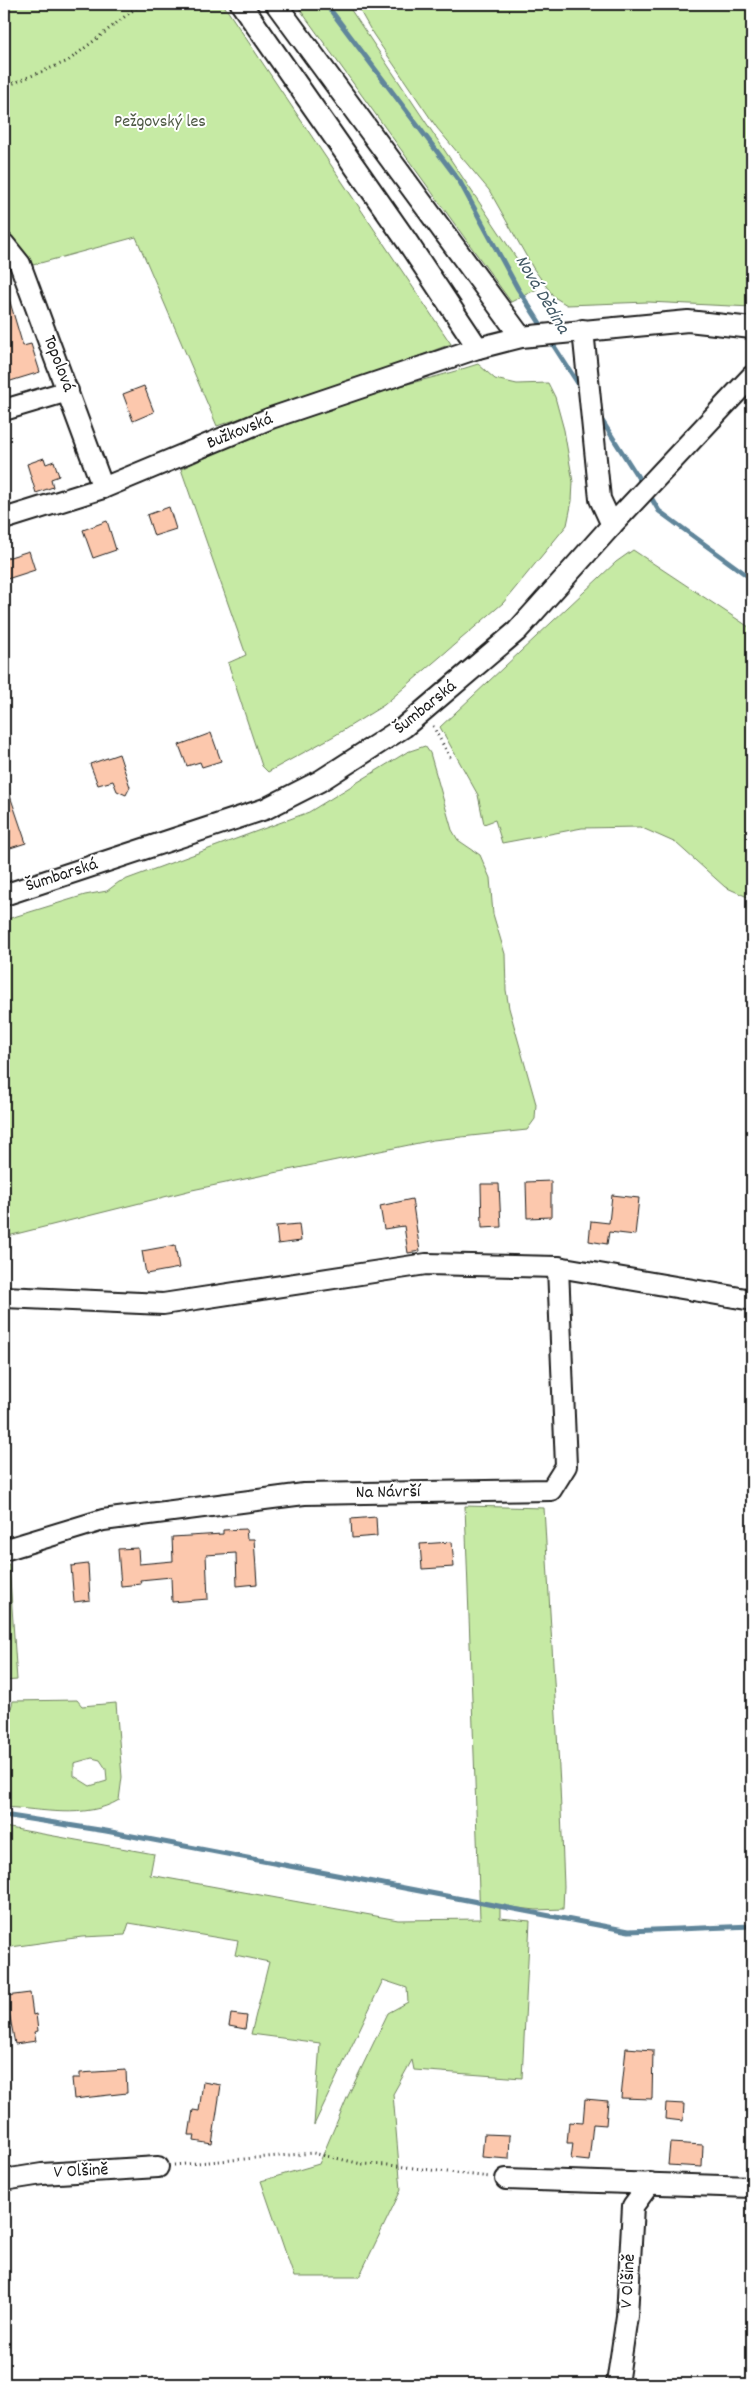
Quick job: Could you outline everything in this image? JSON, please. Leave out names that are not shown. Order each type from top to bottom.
[{"type":"street","points":[[241,4],[406,240],[478,348]]},
{"type":"street","points":[[276,4],[520,337]]},
{"type":"street","name":"Topolová","points":[[4,244],[20,264],[103,488]]},
{"type":"street","name":"Bužkovská","points":[[4,519],[103,488],[271,418],[478,348],[520,337],[688,322],[752,328]]},
{"type":"street","points":[[583,330],[600,498],[612,525]]},
{"type":"street","name":"Šumbarská","points":[[4,895],[265,809],[320,781],[404,727],[517,631],[612,525],[752,376]]},
{"type":"street","points":[[4,410],[68,391]]},
{"type":"street","points":[[4,1297],[163,1304],[426,1264],[558,1267],[752,1300]]},
{"type":"street","name":"Na Návrší","points":[[4,1550],[103,1520],[304,1494],[551,1490],[566,1466],[558,1267]]},
{"type":"street","name":"V Olšině","points":[[4,2180],[42,2174],[158,2167]]},
{"type":"street","points":[[506,2179],[752,2187]]},
{"type":"street","name":"V Olšině","points":[[617,2384],[627,2316],[633,2206],[650,2183]]},
{"type":"path","points":[[4,87],[68,61],[141,4]]},
{"type":"path","points":[[423,711],[452,761]]},
{"type":"path","points":[[158,2167],[312,2153],[362,2164],[424,2168],[506,2179]]},
{"type":"green space","name":"Pežgovský les","points":[[4,4],[223,4],[451,344],[368,375],[217,426],[136,237],[33,265],[4,227]]},
{"type":"green space","points":[[296,4],[347,4],[537,289],[511,302]]},
{"type":"green space","points":[[356,4],[752,4],[752,307],[648,302],[567,305],[554,297],[533,268],[489,190],[437,128],[373,34]]},
{"type":"green space","points":[[478,364],[495,379],[517,384],[548,383],[555,397],[564,430],[573,482],[572,501],[567,525],[503,603],[384,705],[334,736],[268,772],[262,766],[228,663],[246,655],[181,469],[296,417],[354,398]]},
{"type":"green space","points":[[633,550],[752,629],[752,899],[725,887],[676,843],[640,827],[582,828],[502,843],[495,820],[484,824],[478,795],[440,727],[616,562]]},
{"type":"green space","points":[[425,746],[430,753],[452,830],[458,840],[480,855],[490,878],[493,914],[505,954],[506,990],[509,1008],[536,1104],[535,1119],[527,1130],[433,1140],[192,1190],[4,1237],[4,920],[85,895],[107,891],[119,882],[309,812],[407,752]]},
{"type":"green space","points":[[465,1506],[544,1508],[560,1785],[564,1886],[563,1909],[536,1910],[500,1906],[500,1918],[530,1921],[522,2078],[414,2070],[412,2060],[393,2094],[401,2190],[359,2277],[294,2277],[261,2181],[319,2164],[347,2098],[388,2013],[408,2002],[407,1988],[383,1980],[314,2125],[320,2043],[251,2034],[269,1962],[235,1955],[238,1941],[129,1923],[125,1935],[82,1937],[4,1948],[4,1827],[154,1854],[150,1875],[398,1920],[480,1919]]},
{"type":"green space","points":[[9,1564],[17,1680],[4,1681],[4,1565]]},
{"type":"green space","points":[[77,1700],[82,1706],[116,1703],[122,1777],[119,1800],[106,1806],[78,1812],[4,1807],[4,1707],[11,1708],[13,1701]],"holes":[[[92,1758],[100,1760],[106,1769],[107,1781],[90,1786],[74,1776],[74,1763]]]},
{"type":"building","points":[[4,292],[7,292],[23,346],[31,344],[40,372],[4,383]]},
{"type":"building","points":[[144,386],[154,412],[133,421],[123,394]]},
{"type":"building","points":[[44,458],[46,464],[54,461],[59,476],[51,479],[53,487],[36,493],[27,464]]},
{"type":"building","points":[[169,507],[176,529],[154,536],[147,515]]},
{"type":"building","points":[[107,521],[116,550],[93,558],[83,530]]},
{"type":"building","points":[[29,551],[35,570],[4,580],[4,559]]},
{"type":"building","points":[[211,733],[221,761],[202,767],[200,762],[187,766],[179,745]]},
{"type":"building","points":[[119,754],[130,787],[126,795],[117,791],[113,781],[98,785],[90,764]]},
{"type":"building","points":[[4,784],[6,784],[26,843],[4,850]]},
{"type":"building","points":[[551,1181],[551,1217],[527,1218],[526,1182]]},
{"type":"building","points":[[481,1184],[499,1184],[501,1227],[482,1228]]},
{"type":"building","points":[[612,1195],[639,1198],[635,1235],[609,1232],[607,1244],[589,1241],[591,1221],[609,1223]]},
{"type":"building","points":[[412,1199],[420,1251],[408,1253],[404,1226],[384,1229],[380,1206]]},
{"type":"building","points":[[299,1224],[301,1241],[278,1244],[276,1226]]},
{"type":"building","points":[[175,1245],[179,1268],[146,1274],[142,1251]]},
{"type":"building","points":[[376,1517],[377,1536],[352,1538],[351,1519]]},
{"type":"building","points":[[246,1529],[247,1539],[254,1539],[257,1584],[237,1586],[236,1553],[206,1555],[208,1599],[172,1602],[171,1577],[140,1580],[141,1584],[121,1586],[118,1549],[138,1548],[139,1564],[173,1561],[172,1537],[223,1534],[223,1530]]},
{"type":"building","points":[[452,1542],[454,1567],[422,1569],[420,1544]]},
{"type":"building","points":[[88,1564],[90,1600],[74,1602],[71,1566]]},
{"type":"building","points":[[30,1993],[33,2015],[36,2014],[38,2031],[34,2032],[36,2041],[15,2044],[6,1996]]},
{"type":"building","points":[[231,2014],[247,2016],[245,2029],[229,2026]]},
{"type":"building","points":[[626,2048],[653,2050],[652,2099],[621,2098]]},
{"type":"building","points":[[126,2070],[127,2093],[74,2099],[72,2078],[80,2078],[80,2073]]},
{"type":"building","points":[[203,2082],[221,2085],[212,2144],[194,2141],[195,2135],[189,2135],[193,2110],[199,2111]]},
{"type":"building","points":[[585,2099],[608,2101],[606,2125],[593,2124],[589,2161],[571,2159],[573,2143],[567,2143],[569,2122],[583,2123]]},
{"type":"building","points":[[666,2103],[684,2104],[683,2121],[665,2119]]},
{"type":"building","points":[[484,2134],[510,2135],[509,2159],[482,2157]]},
{"type":"building","points":[[670,2143],[703,2145],[702,2167],[668,2165]]},
{"type":"waterway","name":"Nová Dědina","points":[[326,4],[460,182],[518,289],[545,331]]},
{"type":"waterway","name":"Nová Dědina","points":[[550,340],[581,388]]},
{"type":"waterway","name":"Nová Dědina","points":[[599,416],[643,485]]},
{"type":"waterway","name":"Nová Dědina","points":[[649,494],[659,511],[752,579]]},
{"type":"waterway","points":[[4,1815],[106,1831],[629,1931],[752,1926]]}]
